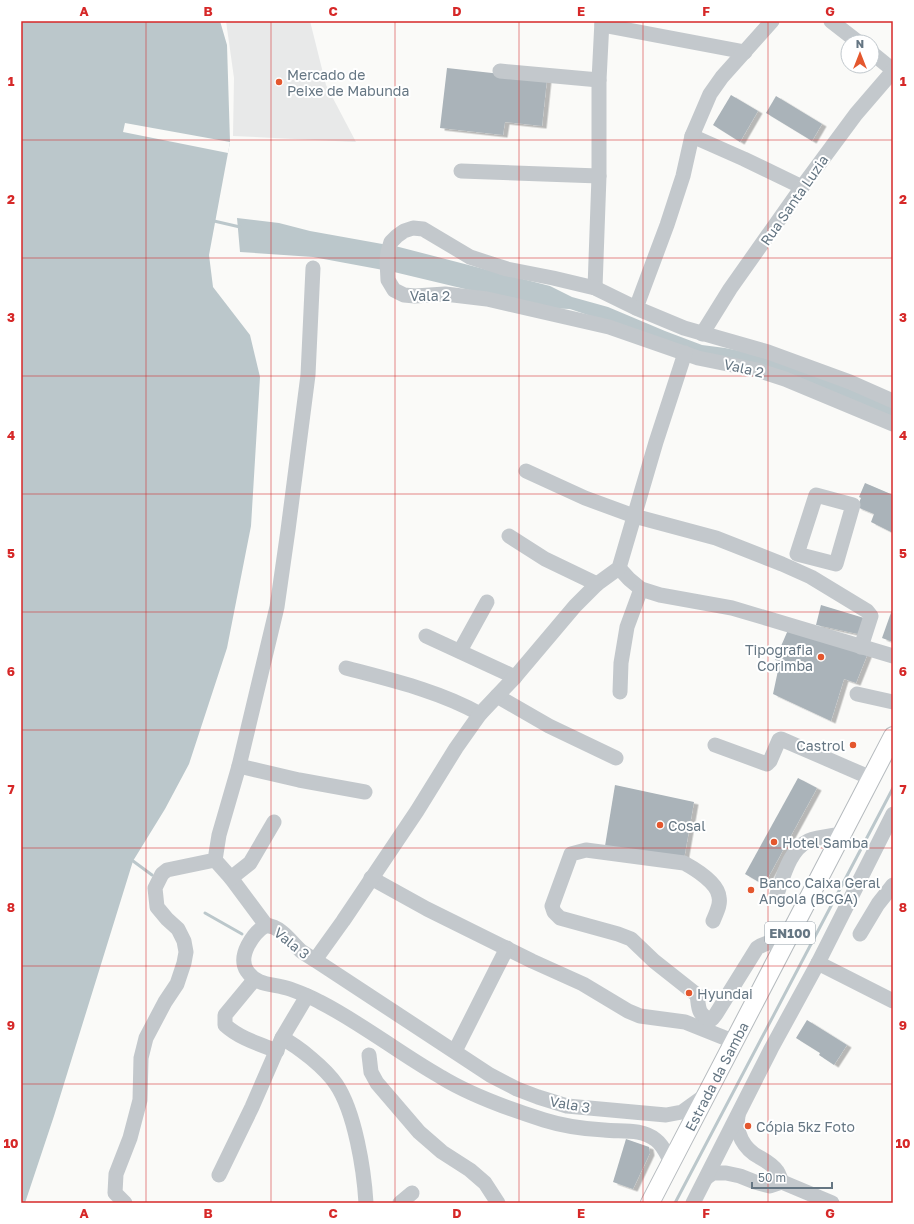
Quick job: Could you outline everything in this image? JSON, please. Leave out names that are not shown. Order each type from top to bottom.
[{"type":"main road","name":"Estrada da Samba","points":[[650,1203],[893,736]]},
{"type":"main road","name":"Estrada da Samba","points":[[662,1203],[893,760]]},
{"type":"street","points":[[636,308],[667,225],[683,176],[692,136],[710,94],[722,77],[772,21]]},
{"type":"street","points":[[831,21],[848,34]]},
{"type":"street","points":[[595,288],[599,80],[602,23],[745,52]]},
{"type":"street","points":[[880,59],[893,70]]},
{"type":"street","name":"Rua Santa Luzia","points":[[702,334],[730,289],[802,187],[856,114],[893,70]]},
{"type":"street","points":[[500,71],[599,80]]},
{"type":"street","points":[[692,136],[802,187]]},
{"type":"street","points":[[461,171],[598,176]]},
{"type":"street","name":"Vala 2","points":[[893,401],[850,382],[768,352],[684,328],[636,308],[595,288],[507,269],[470,257],[423,229],[414,228],[404,231],[391,242],[387,261],[388,280],[394,290],[404,295],[414,296],[445,294],[487,299],[610,326],[698,358],[757,370],[785,379],[893,424]]},
{"type":"street","points":[[215,860],[219,835],[239,766],[277,607],[308,375],[313,268]]},
{"type":"street","points":[[315,960],[417,811],[456,748],[480,714],[515,677],[575,606],[597,584],[619,568],[685,353]]},
{"type":"street","points":[[526,471],[585,498],[634,516],[716,538],[805,574],[867,611],[870,616],[870,621],[861,647]]},
{"type":"street","points":[[816,495],[853,505],[836,564],[811,558],[797,554],[816,495]]},
{"type":"street","points":[[509,536],[544,560],[597,584]]},
{"type":"street","points":[[805,574],[811,558]]},
{"type":"street","points":[[619,568],[641,589],[660,595],[732,608],[893,656]]},
{"type":"street","points":[[620,692],[621,663],[627,627],[641,589]]},
{"type":"street","points":[[460,651],[487,602]]},
{"type":"street","points":[[426,636],[515,677]]},
{"type":"street","points":[[346,668],[416,687],[466,706],[480,714]]},
{"type":"street","points":[[857,694],[893,702]]},
{"type":"street","points":[[497,696],[549,726],[616,758]]},
{"type":"street","points":[[715,745],[767,764],[770,761],[779,740],[781,739],[871,778]]},
{"type":"street","points":[[239,766],[299,780],[365,792]]},
{"type":"street","points":[[698,1199],[706,1178],[771,1048],[818,963],[893,814]]},
{"type":"street","points":[[231,878],[250,863],[274,822]]},
{"type":"street","points":[[776,897],[790,861],[797,849],[808,841],[842,834]]},
{"type":"street","points":[[713,921],[719,903],[719,896],[716,888],[693,868],[684,863],[586,850],[572,854],[552,906],[554,912],[560,918],[631,939],[654,961],[697,995],[701,1015],[709,1019],[712,1019],[716,1014],[757,948],[762,944],[786,940]]},
{"type":"street","points":[[125,1203],[115,1193],[116,1174],[130,1138],[140,1100],[141,1058],[146,1038],[164,1002],[177,984],[182,973],[186,952],[184,941],[178,929],[167,919],[158,907],[155,888],[162,874],[167,870],[215,860]]},
{"type":"street","points":[[215,860],[231,878],[262,927]]},
{"type":"street","points":[[371,878],[427,909],[583,984],[634,1013],[654,1018],[685,1022],[734,1042]]},
{"type":"street","points":[[860,934],[878,904],[893,885]]},
{"type":"street","name":"Vala 3","points":[[671,1162],[657,1140],[645,1134],[605,1131],[562,1124],[522,1112],[473,1093],[442,1078],[330,1007],[289,988],[267,985],[254,980],[246,970],[244,960],[247,948],[262,927],[273,926],[282,931],[302,951],[315,960],[455,1051],[505,1083],[538,1097],[567,1106],[666,1115],[682,1112],[708,1093]]},
{"type":"street","points":[[455,1051],[507,948]]},
{"type":"street","points":[[818,963],[893,1001]]},
{"type":"street","points":[[254,980],[225,1016],[224,1025],[231,1031],[245,1038],[280,1045],[293,1044],[308,1056],[336,1084],[349,1110],[364,1176],[366,1203]]},
{"type":"street","points":[[219,1175],[280,1045],[307,996]]},
{"type":"street","points":[[369,1055],[371,1072],[377,1083],[419,1132],[442,1152],[470,1170],[485,1183],[498,1203]]},
{"type":"street","points":[[739,1112],[737,1124],[740,1138],[758,1157],[768,1162],[777,1170],[782,1182]]},
{"type":"street","points":[[706,1178],[713,1173],[726,1173],[770,1186],[782,1182],[832,1203]]},
{"type":"street","points":[[400,1203],[412,1193]]},
{"type":"shaded area","points":[[21,21],[220,21],[227,45],[230,142],[209,255],[213,287],[250,335],[260,377],[251,526],[227,648],[189,764],[165,809],[133,861],[54,1116],[25,1203],[21,1203]]},
{"type":"shaded area","name":"Mercado de Peixe de Mabunda","points":[[226,21],[310,21],[326,85],[356,142],[233,136],[234,78]]},
{"type":"shaded area","points":[[237,218],[279,223],[310,231],[399,247],[550,286],[572,297],[608,307],[702,345],[761,355],[788,364],[893,407],[893,418],[570,309],[545,308],[394,272],[313,257],[240,252]]},
{"type":"pier","points":[[125,123],[230,142],[228,153],[123,132]]},
{"type":"building","points":[[447,68],[547,79],[542,126],[505,122],[503,135],[440,128]]},
{"type":"building","points":[[731,95],[758,111],[740,142],[713,125]]},
{"type":"building","points":[[776,96],[822,124],[812,141],[766,113]]},
{"type":"building","points":[[865,483],[893,495],[893,533],[871,522],[874,514],[857,507],[861,498],[859,497]]},
{"type":"building","points":[[821,605],[864,618],[858,634],[816,625]]},
{"type":"building","points":[[893,607],[893,642],[882,638]]},
{"type":"building","points":[[788,630],[868,653],[856,683],[844,679],[831,721],[773,694],[780,661],[775,660]]},
{"type":"building","points":[[798,778],[817,788],[764,885],[745,874]]},
{"type":"building","points":[[615,785],[694,802],[684,859],[605,846]]},
{"type":"building","points":[[807,1020],[847,1045],[834,1065],[819,1055],[820,1053],[796,1038]]},
{"type":"building","points":[[626,1139],[649,1147],[650,1153],[633,1189],[613,1182]]},
{"type":"waterway","points":[[214,221],[240,227]]},
{"type":"waterway","points":[[675,1203],[893,788]]},
{"type":"waterway","points":[[133,861],[152,875]]},
{"type":"waterway","points":[[205,913],[242,934]]},
{"type":"place","name":"Mercado de Peixe de Mabunda","points":[[279,82]]},
{"type":"place","name":"Tipografia Corimba","points":[[821,657]]},
{"type":"place","name":"Castrol","points":[[853,745]]},
{"type":"place","name":"Cosal","points":[[660,825]]},
{"type":"place","name":"Hotel Samba","points":[[774,842]]},
{"type":"place","name":"Banco Caixa Geral Angola (BCGA)","points":[[751,890]]},
{"type":"place","name":"Hyundai","points":[[689,993]]},
{"type":"place","name":"Cópia 5kz Foto","points":[[748,1126]]}]
